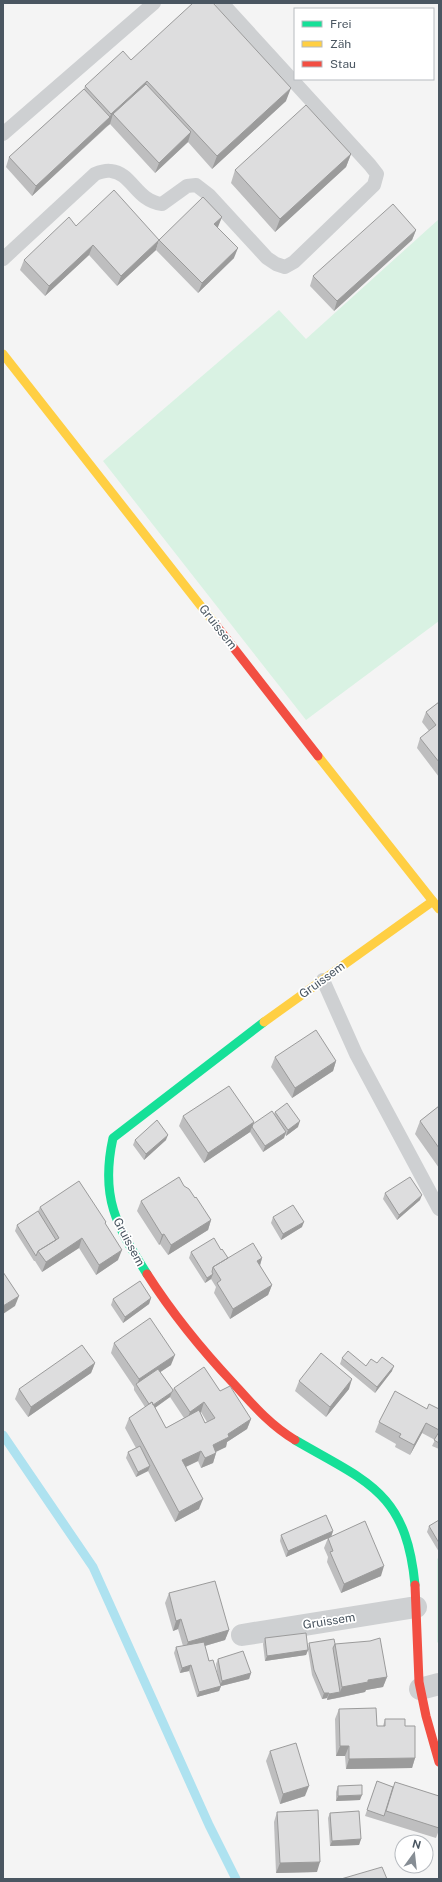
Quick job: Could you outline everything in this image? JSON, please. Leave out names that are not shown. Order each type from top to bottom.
[{"type":"street","name":"Gruissem","points":[[3,354],[439,909]]},
{"type":"street","name":"Gruissem","points":[[433,901],[243,1037],[113,1138],[108,1159],[108,1181],[110,1199],[118,1225],[138,1261],[166,1304],[197,1343],[257,1410],[275,1426],[296,1441],[364,1479],[374,1487],[392,1507],[403,1528],[411,1549],[415,1573],[418,1669],[430,1687],[439,1762]]},
{"type":"street","name":"Gruissem","points":[[242,1635],[416,1608]]},
{"type":"lane","points":[[3,134],[154,3]]},
{"type":"lane","points":[[3,259],[95,174],[109,170],[121,173],[153,203],[162,204],[187,186],[196,184],[209,195],[268,258],[276,264],[285,266],[294,262],[374,185],[377,174],[370,165],[222,3]]},
{"type":"lane","points":[[323,980],[356,1054],[439,1209]]},
{"type":"green space","points":[[439,219],[439,621],[306,720],[103,461],[279,310],[306,339]]},
{"type":"green space","points":[[439,1557],[439,1644],[437,1642],[437,1559]]},
{"type":"building","points":[[193,3],[213,3],[291,88],[217,156],[147,81],[111,114],[85,86],[123,51],[131,60]]},
{"type":"building","points":[[146,84],[191,132],[159,163],[113,114]]},
{"type":"building","points":[[84,89],[110,117],[36,186],[9,157]]},
{"type":"building","points":[[306,105],[351,154],[280,219],[235,170]]},
{"type":"building","points":[[114,190],[159,240],[121,276],[93,245],[49,286],[24,260],[69,217],[76,226]]},
{"type":"building","points":[[203,197],[222,217],[214,224],[238,248],[202,283],[159,240]]},
{"type":"building","points":[[393,204],[416,230],[337,301],[313,276]]},
{"type":"building","points":[[439,702],[439,762],[420,738],[436,725],[426,712]]},
{"type":"building","points":[[316,1030],[336,1061],[295,1088],[275,1057]]},
{"type":"building","points":[[229,1086],[254,1122],[208,1153],[183,1116]]},
{"type":"building","points":[[287,1103],[300,1121],[288,1130],[275,1112]]},
{"type":"building","points":[[439,1106],[439,1148],[420,1121]]},
{"type":"building","points":[[272,1111],[286,1132],[265,1146],[252,1127],[253,1124]]},
{"type":"building","points":[[157,1120],[168,1135],[146,1154],[135,1140]]},
{"type":"building","points":[[179,1177],[184,1186],[189,1189],[195,1198],[196,1197],[211,1220],[171,1245],[164,1234],[162,1235],[141,1201]]},
{"type":"building","points":[[410,1177],[422,1195],[399,1215],[385,1193]]},
{"type":"building","points":[[79,1181],[106,1222],[105,1223],[122,1250],[99,1265],[82,1238],[46,1262],[38,1251],[59,1238],[40,1207]]},
{"type":"building","points":[[293,1205],[304,1222],[283,1234],[273,1217]]},
{"type":"building","points":[[38,1211],[56,1240],[38,1251],[36,1256],[17,1225]]},
{"type":"building","points":[[214,1238],[228,1258],[213,1267],[213,1274],[207,1278],[191,1252]]},
{"type":"building","points":[[253,1243],[262,1258],[257,1261],[272,1285],[233,1309],[217,1283],[221,1280],[213,1267]]},
{"type":"building","points":[[3,1272],[19,1296],[3,1306]]},
{"type":"building","points":[[140,1281],[151,1298],[125,1317],[113,1299]]},
{"type":"building","points":[[150,1318],[175,1355],[139,1379],[114,1343]]},
{"type":"building","points":[[82,1345],[95,1363],[31,1407],[19,1389]]},
{"type":"building","points":[[348,1351],[366,1366],[371,1359],[377,1363],[382,1357],[394,1366],[377,1387],[342,1358]]},
{"type":"building","points":[[321,1353],[352,1379],[330,1407],[299,1381]]},
{"type":"building","points":[[204,1367],[220,1391],[230,1386],[251,1419],[228,1434],[229,1437],[213,1445],[216,1453],[205,1458],[201,1451],[182,1460],[203,1499],[179,1512],[129,1418],[152,1402],[166,1428],[199,1410],[205,1423],[215,1418],[204,1402],[190,1412],[174,1388]]},
{"type":"building","points":[[158,1369],[173,1390],[153,1405],[152,1402],[149,1404],[136,1384]]},
{"type":"building","points":[[395,1391],[427,1409],[429,1404],[439,1409],[439,1430],[426,1423],[414,1445],[399,1437],[401,1434],[379,1422]]},
{"type":"building","points":[[439,1432],[439,1443],[434,1440]]},
{"type":"building","points":[[140,1446],[150,1466],[138,1472],[128,1452]]},
{"type":"building","points":[[326,1515],[333,1531],[288,1551],[281,1535]]},
{"type":"building","points":[[439,1520],[439,1543],[429,1526]]},
{"type":"building","points":[[365,1521],[384,1566],[344,1584],[330,1552],[333,1551],[328,1538]]},
{"type":"building","points":[[215,1581],[229,1630],[188,1642],[181,1619],[176,1621],[169,1593]]},
{"type":"building","points":[[306,1633],[308,1650],[267,1656],[265,1638]]},
{"type":"building","points":[[380,1638],[387,1677],[342,1687],[335,1644],[370,1641]]},
{"type":"building","points":[[334,1639],[335,1644],[333,1648],[340,1692],[329,1694],[324,1693],[314,1670],[309,1643]]},
{"type":"building","points":[[204,1642],[209,1661],[213,1660],[221,1686],[199,1692],[191,1665],[182,1668],[176,1647]]},
{"type":"building","points":[[243,1651],[251,1673],[222,1681],[218,1659]]},
{"type":"building","points":[[376,1708],[377,1726],[385,1726],[385,1719],[405,1719],[405,1726],[415,1726],[415,1758],[349,1759],[349,1746],[340,1746],[339,1709]]},
{"type":"building","points":[[296,1743],[309,1786],[283,1794],[270,1751]]},
{"type":"building","points":[[377,1781],[393,1787],[384,1816],[367,1810]]},
{"type":"building","points":[[395,1782],[439,1796],[439,1828],[386,1811]]},
{"type":"building","points":[[362,1785],[362,1795],[338,1796],[338,1786]]},
{"type":"building","points":[[318,1810],[320,1862],[280,1863],[277,1812]]},
{"type":"building","points":[[359,1811],[361,1839],[332,1841],[330,1813]]},
{"type":"building","points":[[382,1867],[387,1879],[341,1879]]},
{"type":"waterway","points":[[3,1435],[93,1567],[209,1825],[236,1879]]},
{"type":"traffic: fast","points":[[147,1274],[119,1225],[114,1210],[108,1177],[109,1159],[113,1138],[264,1022]]},
{"type":"traffic: fast","points":[[295,1440],[343,1467],[379,1493],[392,1509],[403,1529],[410,1554],[415,1585]]},
{"type":"traffic: slow","points":[[3,354],[215,624]]},
{"type":"traffic: slow","points":[[318,756],[439,909]]},
{"type":"traffic: slow","points":[[264,1022],[433,901]]},
{"type":"traffic: jam","points":[[215,624],[318,756]]},
{"type":"traffic: jam","points":[[147,1274],[177,1317],[222,1371],[262,1414],[295,1440]]},
{"type":"traffic: jam","points":[[415,1585],[419,1682],[426,1716],[439,1762]]}]
